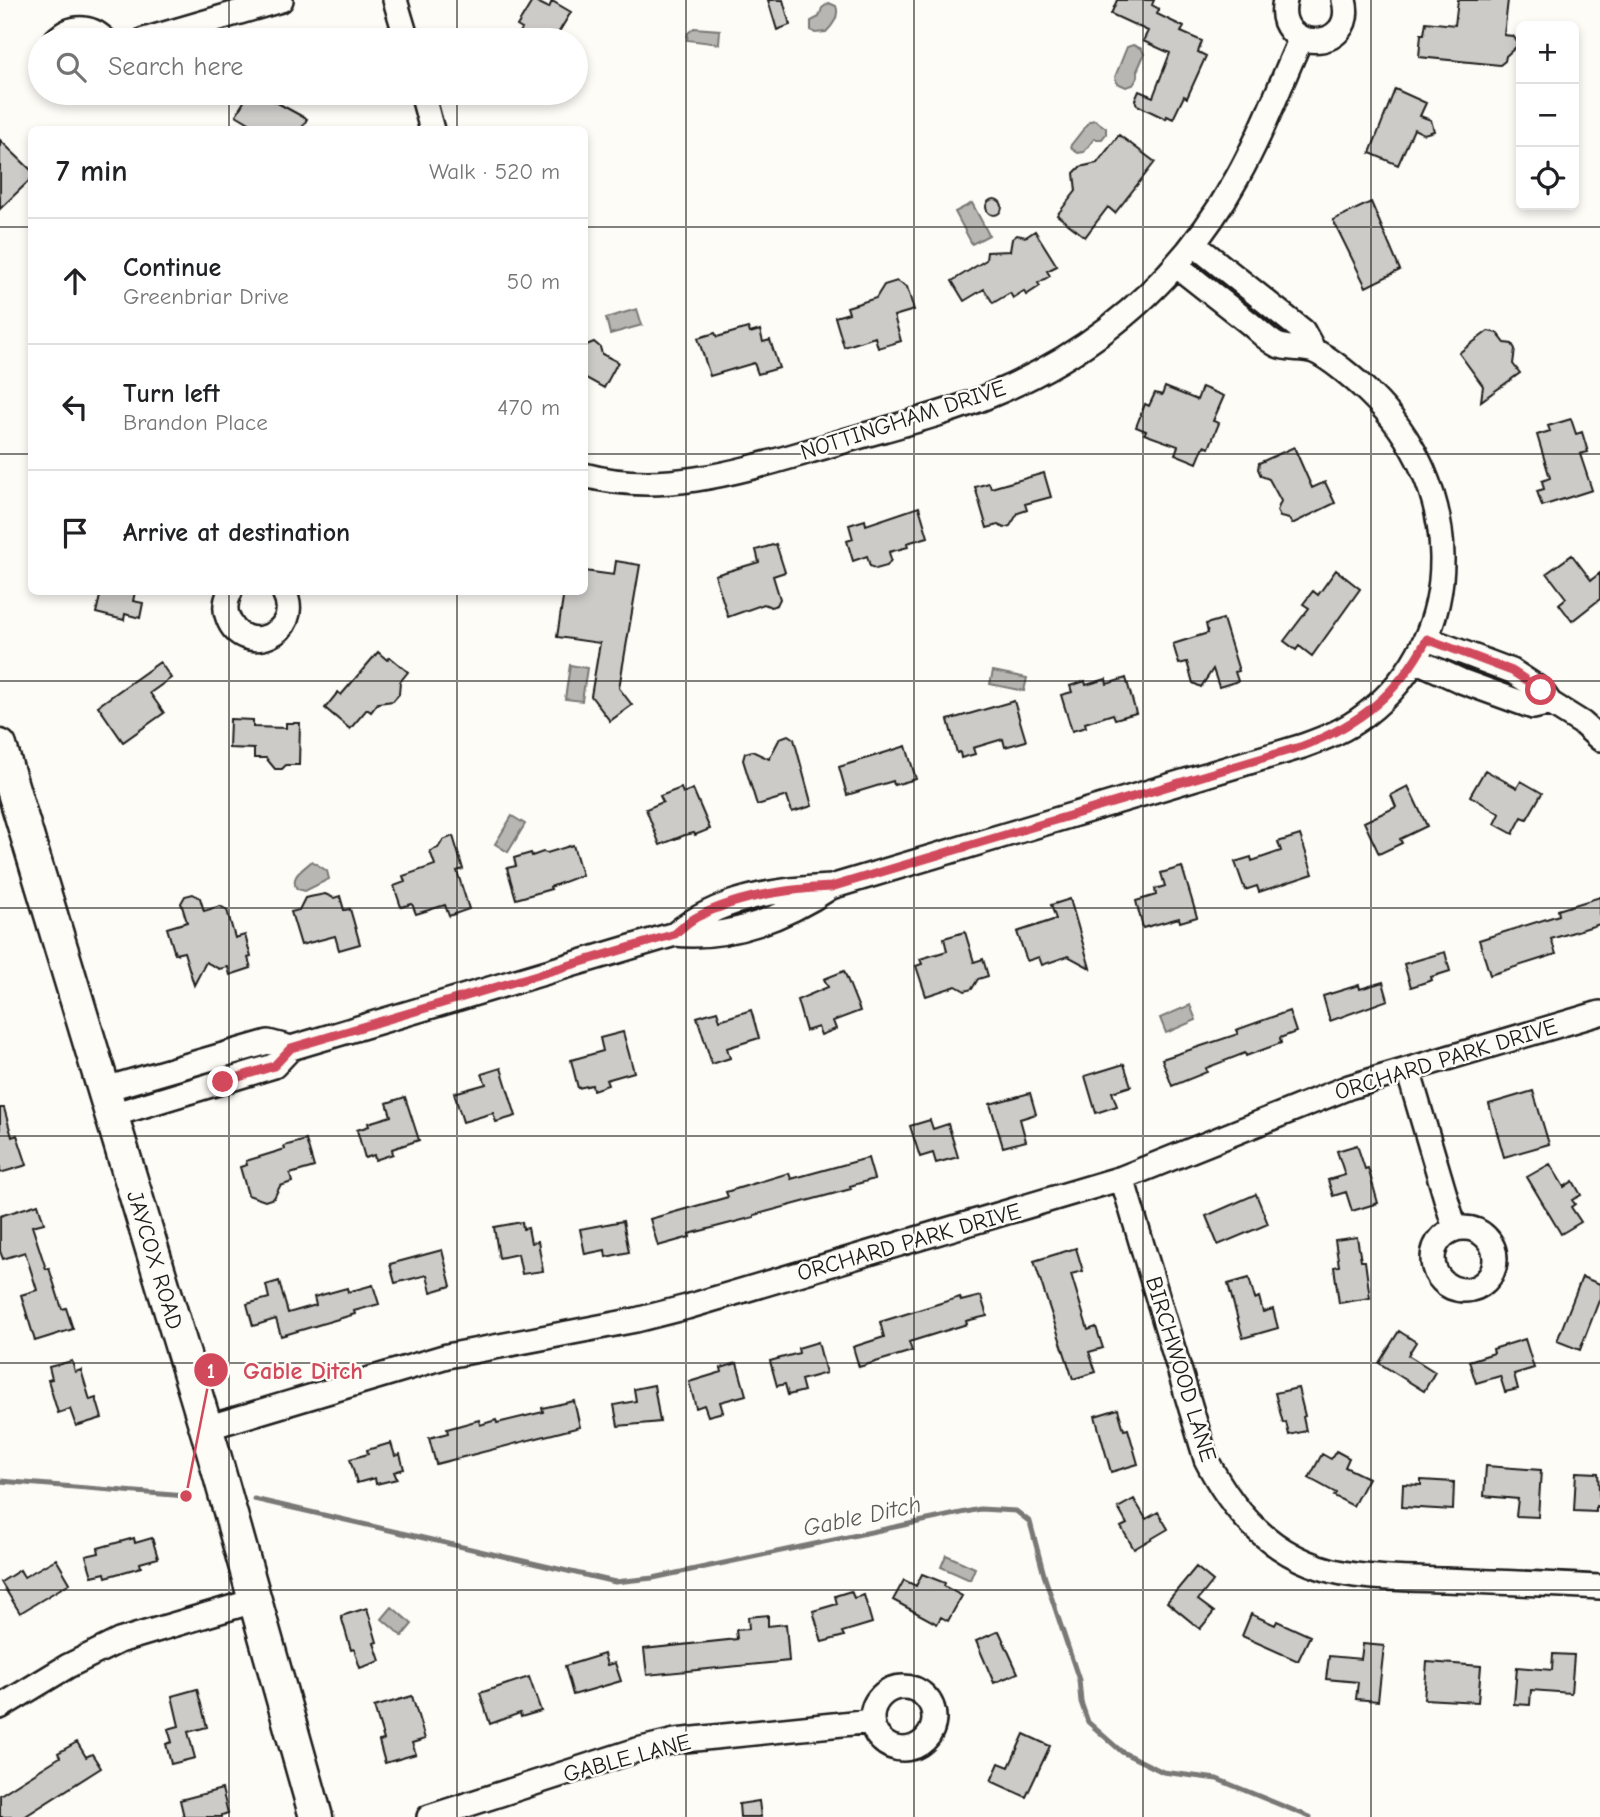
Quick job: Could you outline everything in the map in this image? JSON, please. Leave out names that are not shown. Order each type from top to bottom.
[{"type":"street","points":[[185,28],[281,0]]},
{"type":"street","points":[[395,0],[403,28]]},
{"type":"street","points":[[1286,0],[1285,19],[1291,30],[1301,38],[1319,41],[1336,33],[1346,17],[1345,0]]},
{"type":"street","name":"NOTTINGHAM DRIVE","points":[[588,476],[625,482],[657,482],[722,475],[948,410],[1027,379],[1064,359],[1132,309],[1195,244],[1237,177],[1301,38]]},
{"type":"street","points":[[425,105],[431,126]]},
{"type":"street","points":[[1195,244],[1303,331],[1314,351]]},
{"type":"street","points":[[108,1102],[274,1066],[291,1048],[675,934],[701,937],[765,921],[801,907],[831,887],[1303,746],[1335,734],[1364,716],[1389,693],[1416,660],[1427,639],[1437,605],[1442,571],[1442,537],[1430,489],[1412,448],[1387,411],[1355,380],[1314,351],[1278,345],[1177,265]]},
{"type":"street","points":[[229,595],[226,604],[229,621],[239,633],[254,639],[270,636],[283,626],[289,611],[285,595]]},
{"type":"street","points":[[1427,639],[1512,671],[1541,690],[1550,703],[1582,723],[1600,739]]},
{"type":"street","points":[[1416,660],[1461,681],[1533,707],[1550,703]]},
{"type":"street","name":"JAYCOX ROAD","points":[[1,752],[257,1600],[316,1817]]},
{"type":"street","name":"ORCHARD PARK DRIVE","points":[[206,1428],[447,1356],[636,1320],[687,1307],[1122,1178],[1308,1102],[1600,1013]]},
{"type":"street","points":[[1408,1070],[1455,1229]]},
{"type":"street","name":"BIRCHWOOD LANE","points":[[1122,1178],[1206,1459],[1221,1488],[1251,1526],[1277,1546],[1305,1562],[1352,1575],[1600,1587]]},
{"type":"street","points":[[0,1707],[86,1656],[119,1641],[257,1600]]},
{"type":"street","name":"GABLE LANE","points":[[429,1817],[637,1750],[676,1741],[872,1721]]},
{"type":"shaded area","points":[[829,3],[836,6],[835,20],[826,32],[815,33],[811,30],[811,21],[819,17],[822,8]]},
{"type":"shaded area","points":[[694,28],[720,30],[719,44],[687,40],[688,33]]},
{"type":"shaded area","points":[[1133,45],[1142,49],[1144,55],[1137,71],[1138,77],[1133,85],[1126,87],[1117,83],[1115,77],[1127,47]]},
{"type":"shaded area","points":[[1095,120],[1106,128],[1106,134],[1102,139],[1094,139],[1084,152],[1078,153],[1071,145],[1090,121]]},
{"type":"shaded area","points":[[972,203],[989,235],[972,244],[955,212]]},
{"type":"shaded area","points":[[637,309],[642,325],[610,334],[606,318]]},
{"type":"shaded area","points":[[570,665],[587,668],[582,701],[565,699]]},
{"type":"shaded area","points":[[993,671],[1027,678],[1024,691],[990,684]]},
{"type":"shaded area","points":[[512,816],[525,824],[508,852],[495,844]]},
{"type":"shaded area","points":[[312,861],[327,871],[329,879],[305,891],[297,889],[296,877]]},
{"type":"shaded area","points":[[1190,1005],[1196,1020],[1166,1033],[1160,1018]]},
{"type":"shaded area","points":[[946,1555],[975,1568],[970,1580],[941,1567]]},
{"type":"shaded area","points":[[392,1607],[412,1624],[402,1636],[382,1619]]},
{"type":"building","points":[[533,0],[549,8],[552,1],[571,12],[561,28],[517,26]]},
{"type":"building","points":[[768,0],[783,0],[790,25],[777,30]]},
{"type":"building","points":[[1117,0],[1154,0],[1152,5],[1159,9],[1157,14],[1184,27],[1181,32],[1202,41],[1198,52],[1206,56],[1187,98],[1184,96],[1173,119],[1167,116],[1166,119],[1137,105],[1135,100],[1139,91],[1153,97],[1170,53],[1143,41],[1148,31],[1111,14]]},
{"type":"building","points":[[1458,0],[1508,0],[1504,35],[1513,36],[1516,47],[1500,65],[1419,57],[1421,34],[1424,34],[1426,22],[1455,25]]},
{"type":"building","points":[[1395,89],[1426,103],[1420,116],[1431,120],[1434,131],[1424,134],[1414,129],[1398,165],[1370,153]]},
{"type":"building","points":[[242,105],[281,105],[307,119],[303,126],[254,126],[236,115]]},
{"type":"building","points":[[1119,135],[1155,162],[1115,213],[1108,207],[1085,237],[1057,215],[1076,191],[1074,173],[1080,167],[1097,163]]},
{"type":"building","points":[[0,140],[28,167],[28,182],[0,209]]},
{"type":"building","points":[[994,199],[1000,201],[1000,213],[994,215],[988,213],[986,207],[988,201]]},
{"type":"building","points":[[1371,202],[1400,270],[1366,287],[1333,220]]},
{"type":"building","points":[[1035,231],[1057,266],[1047,271],[1050,276],[1038,283],[1040,286],[1026,295],[1024,291],[1013,298],[1010,293],[993,303],[984,289],[964,301],[952,281],[986,260],[987,252],[1010,251],[1012,239],[1017,235],[1026,237]]},
{"type":"building","points":[[897,281],[907,287],[914,310],[894,316],[901,341],[878,348],[875,337],[844,347],[835,317],[849,313],[847,307],[876,298],[884,285]]},
{"type":"building","points":[[748,328],[750,333],[760,330],[763,342],[770,340],[779,368],[758,374],[754,363],[710,376],[698,338],[715,333],[717,337]]},
{"type":"building","points":[[1488,331],[1497,333],[1505,343],[1512,344],[1515,349],[1513,364],[1520,373],[1481,401],[1483,386],[1459,353]]},
{"type":"building","points":[[594,342],[600,347],[602,354],[618,362],[604,388],[588,379],[588,344]]},
{"type":"building","points":[[1165,387],[1197,400],[1202,387],[1224,396],[1213,421],[1219,423],[1209,448],[1204,446],[1197,463],[1175,454],[1178,446],[1144,434],[1146,431],[1136,427],[1145,404],[1149,406],[1155,393],[1162,395]]},
{"type":"building","points":[[1571,419],[1576,434],[1582,432],[1588,452],[1580,454],[1592,490],[1542,506],[1537,491],[1544,489],[1542,481],[1550,478],[1537,435],[1550,431],[1548,426]]},
{"type":"building","points":[[1294,447],[1312,488],[1325,482],[1335,503],[1292,524],[1289,519],[1280,517],[1277,511],[1281,501],[1269,479],[1261,476],[1258,469],[1259,463]]},
{"type":"building","points":[[1044,473],[1051,497],[1025,504],[1027,510],[1018,513],[1010,526],[987,528],[975,487],[989,483],[991,488]]},
{"type":"building","points":[[919,507],[928,537],[907,543],[908,547],[889,552],[891,560],[887,566],[876,569],[870,566],[867,556],[853,561],[847,541],[853,539],[849,525],[865,520],[866,525]]},
{"type":"building","points":[[776,544],[785,572],[773,576],[780,599],[777,605],[771,607],[764,604],[728,617],[715,575],[759,562],[756,550]]},
{"type":"building","points":[[1572,555],[1591,580],[1600,573],[1600,599],[1572,621],[1559,604],[1566,598],[1547,573]]},
{"type":"building","points":[[616,561],[640,565],[619,688],[632,705],[610,721],[591,696],[600,643],[557,637],[564,595],[588,595],[588,572],[614,575]]},
{"type":"building","points":[[1336,570],[1360,589],[1312,656],[1299,646],[1296,650],[1284,641],[1309,608],[1303,604],[1313,591],[1318,595]]},
{"type":"building","points":[[100,595],[134,595],[133,601],[143,603],[140,618],[125,614],[124,620],[96,613]]},
{"type":"building","points":[[1223,619],[1239,671],[1235,672],[1238,681],[1219,687],[1213,669],[1201,687],[1193,683],[1187,662],[1179,664],[1173,644],[1208,633],[1206,624]]},
{"type":"building","points":[[378,652],[387,660],[390,657],[408,672],[400,682],[399,694],[393,701],[378,703],[371,712],[367,709],[350,729],[325,708],[338,692],[341,695]]},
{"type":"building","points":[[160,662],[171,678],[150,693],[164,713],[123,742],[98,706]]},
{"type":"building","points":[[1126,678],[1136,713],[1115,719],[1113,714],[1085,723],[1086,727],[1072,731],[1061,695],[1072,692],[1070,686],[1106,679],[1107,684]]},
{"type":"building","points":[[1014,701],[1026,741],[1005,747],[1003,739],[973,748],[975,754],[961,758],[960,752],[957,753],[948,720]]},
{"type":"building","points":[[230,719],[253,720],[253,727],[286,728],[286,723],[300,723],[299,765],[286,765],[282,769],[275,769],[266,758],[254,758],[254,749],[229,748]]},
{"type":"building","points":[[788,735],[794,739],[812,806],[792,812],[787,796],[757,805],[743,760],[745,753],[752,751],[769,759],[780,738]]},
{"type":"building","points":[[906,746],[916,779],[894,785],[893,781],[847,795],[839,767]]},
{"type":"building","points":[[1485,770],[1517,788],[1521,781],[1542,793],[1527,819],[1522,817],[1513,834],[1495,824],[1500,814],[1470,796]]},
{"type":"building","points":[[1408,786],[1427,826],[1400,839],[1402,843],[1379,854],[1364,822],[1396,807],[1391,795]]},
{"type":"building","points":[[681,788],[683,793],[693,789],[710,829],[660,845],[646,809],[663,802],[660,796]]},
{"type":"building","points":[[1300,835],[1313,874],[1259,892],[1257,886],[1245,890],[1235,862],[1251,857],[1252,861],[1281,851],[1278,842]]},
{"type":"building","points":[[453,836],[463,869],[457,871],[469,909],[449,916],[445,905],[416,914],[412,904],[401,907],[394,886],[405,882],[403,876],[435,865],[430,851],[438,848],[443,840]]},
{"type":"building","points":[[573,845],[582,875],[550,887],[551,889],[516,899],[507,868],[516,866],[514,858],[531,853],[532,856],[547,853]]},
{"type":"building","points":[[1182,867],[1197,917],[1180,922],[1179,918],[1143,928],[1136,901],[1156,895],[1155,889],[1165,886],[1161,873]]},
{"type":"building","points":[[193,894],[200,898],[204,911],[220,906],[227,910],[235,938],[245,935],[251,968],[230,975],[228,967],[219,969],[206,962],[194,985],[184,952],[175,954],[167,928],[187,922],[181,903],[185,896]]},
{"type":"building","points":[[325,894],[334,898],[340,896],[344,910],[350,909],[360,944],[339,950],[335,936],[301,945],[291,912],[299,910],[305,898]]},
{"type":"building","points":[[1600,897],[1600,924],[1551,939],[1556,954],[1490,975],[1479,940],[1559,915],[1558,910]]},
{"type":"building","points":[[1070,899],[1090,968],[1068,956],[1042,965],[1039,957],[1027,961],[1017,932],[1056,919],[1051,905]]},
{"type":"building","points":[[965,932],[974,962],[983,959],[988,976],[978,979],[972,989],[965,991],[956,986],[926,996],[916,966],[922,964],[920,959],[947,951],[944,938]]},
{"type":"building","points":[[1445,952],[1450,971],[1411,987],[1404,964]]},
{"type":"building","points":[[844,971],[860,1011],[833,1021],[836,1029],[821,1035],[818,1027],[806,1031],[797,1000],[828,987],[824,979]]},
{"type":"building","points":[[1383,982],[1388,1000],[1330,1021],[1323,996],[1359,985],[1360,989]]},
{"type":"building","points":[[751,1010],[759,1038],[727,1048],[730,1058],[712,1064],[697,1017],[717,1011],[720,1020]]},
{"type":"building","points":[[1289,1011],[1296,1032],[1280,1038],[1281,1043],[1206,1068],[1207,1072],[1172,1086],[1162,1059],[1238,1034],[1236,1030]]},
{"type":"building","points":[[623,1032],[634,1072],[606,1080],[608,1085],[593,1090],[592,1085],[578,1088],[571,1060],[603,1051],[600,1038]]},
{"type":"building","points":[[1124,1064],[1131,1086],[1112,1092],[1117,1106],[1096,1113],[1085,1076]]},
{"type":"building","points":[[501,1068],[516,1116],[496,1122],[493,1113],[463,1122],[454,1093],[486,1084],[482,1074]]},
{"type":"building","points":[[1533,1091],[1549,1144],[1504,1157],[1489,1104]]},
{"type":"building","points":[[1030,1093],[1036,1114],[1020,1119],[1026,1141],[1003,1147],[990,1104]]},
{"type":"building","points":[[405,1097],[419,1140],[392,1149],[393,1154],[375,1160],[374,1155],[365,1158],[357,1130],[369,1126],[368,1123],[391,1116],[387,1103]]},
{"type":"building","points":[[0,1108],[4,1108],[12,1137],[17,1135],[27,1165],[0,1173]]},
{"type":"building","points":[[930,1120],[933,1129],[948,1124],[958,1157],[936,1163],[933,1153],[920,1157],[910,1126]]},
{"type":"building","points":[[306,1140],[314,1167],[290,1174],[292,1182],[280,1186],[274,1198],[265,1201],[248,1195],[240,1167],[247,1165],[246,1161]]},
{"type":"building","points":[[1357,1145],[1365,1169],[1368,1168],[1378,1203],[1352,1211],[1346,1192],[1333,1196],[1328,1180],[1345,1175],[1337,1151]]},
{"type":"building","points":[[868,1158],[874,1179],[850,1186],[851,1189],[689,1234],[690,1237],[658,1246],[650,1219],[728,1197],[726,1192],[789,1173],[791,1179]]},
{"type":"building","points":[[1550,1164],[1564,1187],[1573,1181],[1581,1195],[1572,1200],[1575,1204],[1571,1207],[1581,1222],[1561,1234],[1527,1177]]},
{"type":"building","points":[[1256,1194],[1268,1224],[1218,1245],[1206,1216]]},
{"type":"building","points":[[38,1204],[44,1223],[32,1226],[46,1269],[49,1268],[62,1309],[66,1308],[73,1329],[35,1341],[21,1295],[37,1290],[25,1252],[3,1259],[0,1251],[0,1216]]},
{"type":"building","points":[[623,1221],[629,1252],[606,1257],[605,1250],[585,1254],[580,1229]]},
{"type":"building","points":[[522,1222],[523,1229],[528,1228],[531,1243],[538,1241],[543,1271],[522,1274],[518,1254],[499,1258],[494,1227]]},
{"type":"building","points":[[1357,1237],[1361,1261],[1365,1261],[1370,1298],[1339,1303],[1334,1267],[1339,1266],[1335,1240]]},
{"type":"building","points":[[1076,1248],[1083,1271],[1071,1274],[1088,1330],[1096,1327],[1103,1348],[1089,1352],[1096,1372],[1073,1379],[1034,1261]]},
{"type":"building","points":[[442,1250],[451,1286],[431,1292],[427,1275],[395,1283],[390,1264]]},
{"type":"building","points":[[1582,1277],[1600,1284],[1600,1298],[1580,1350],[1557,1341]]},
{"type":"building","points":[[1249,1278],[1255,1299],[1259,1297],[1263,1312],[1273,1309],[1278,1328],[1243,1338],[1228,1284]]},
{"type":"building","points":[[279,1281],[288,1313],[316,1305],[314,1297],[347,1288],[348,1292],[373,1285],[379,1304],[281,1336],[276,1319],[253,1326],[247,1304],[269,1298],[266,1285]]},
{"type":"building","points":[[981,1296],[987,1316],[909,1342],[912,1351],[859,1367],[853,1347],[884,1337],[880,1322],[960,1297],[961,1301]]},
{"type":"building","points":[[1399,1331],[1416,1342],[1408,1355],[1435,1372],[1424,1391],[1379,1363]]},
{"type":"building","points":[[1525,1339],[1534,1368],[1514,1374],[1518,1389],[1505,1392],[1500,1376],[1476,1383],[1469,1361],[1494,1353],[1493,1349]]},
{"type":"building","points":[[818,1342],[826,1373],[801,1380],[804,1391],[788,1395],[785,1384],[777,1386],[770,1361],[799,1353],[798,1348]]},
{"type":"building","points":[[72,1361],[75,1372],[81,1370],[90,1400],[96,1398],[102,1418],[76,1426],[70,1409],[58,1413],[48,1380],[52,1379],[49,1367]]},
{"type":"building","points":[[737,1363],[746,1395],[720,1402],[723,1412],[708,1416],[704,1405],[696,1408],[689,1382],[722,1372],[721,1368]]},
{"type":"building","points":[[654,1385],[660,1422],[618,1426],[614,1405],[636,1401],[634,1389]]},
{"type":"building","points":[[1298,1388],[1306,1431],[1289,1435],[1275,1393]]},
{"type":"building","points":[[574,1401],[580,1427],[436,1464],[429,1438],[448,1433],[447,1429],[479,1420],[480,1425],[496,1420],[497,1423]]},
{"type":"building","points":[[1118,1409],[1124,1430],[1128,1429],[1138,1464],[1111,1472],[1095,1416]]},
{"type":"building","points":[[391,1443],[395,1456],[400,1454],[404,1469],[394,1472],[397,1479],[376,1484],[375,1478],[357,1483],[350,1459],[368,1454],[367,1450]]},
{"type":"building","points":[[1336,1451],[1349,1458],[1345,1467],[1368,1478],[1353,1506],[1309,1478],[1322,1454],[1331,1459]]},
{"type":"building","points":[[1486,1466],[1541,1470],[1538,1517],[1516,1516],[1518,1499],[1484,1496]]},
{"type":"building","points":[[1576,1472],[1598,1473],[1600,1507],[1596,1506],[1596,1512],[1574,1511]]},
{"type":"building","points":[[1421,1480],[1454,1482],[1453,1510],[1402,1507],[1403,1484],[1421,1485]]},
{"type":"building","points":[[1134,1499],[1146,1519],[1158,1512],[1168,1529],[1134,1549],[1121,1527],[1127,1524],[1118,1508]]},
{"type":"building","points":[[134,1538],[135,1543],[152,1538],[158,1558],[140,1563],[141,1567],[106,1577],[105,1573],[92,1576],[86,1556],[99,1553],[98,1548]]},
{"type":"building","points":[[56,1559],[70,1583],[20,1613],[1,1582],[20,1570],[24,1577]]},
{"type":"building","points":[[1196,1567],[1213,1581],[1198,1600],[1214,1612],[1200,1629],[1167,1602]]},
{"type":"building","points":[[922,1574],[945,1583],[944,1586],[962,1596],[948,1621],[941,1617],[937,1624],[893,1600],[904,1580],[916,1586]]},
{"type":"building","points":[[851,1591],[854,1598],[864,1595],[872,1623],[842,1632],[844,1636],[822,1642],[813,1611],[837,1604],[835,1596]]},
{"type":"building","points":[[367,1608],[380,1661],[360,1668],[354,1649],[351,1650],[341,1616]]},
{"type":"building","points":[[1251,1614],[1275,1625],[1277,1621],[1310,1636],[1298,1661],[1242,1636]]},
{"type":"building","points":[[768,1615],[768,1626],[786,1624],[789,1661],[647,1675],[644,1649],[737,1639],[736,1630],[749,1629],[748,1617]]},
{"type":"building","points":[[999,1631],[1018,1673],[994,1683],[976,1641]]},
{"type":"building","points":[[1363,1644],[1384,1646],[1378,1701],[1356,1699],[1358,1682],[1326,1679],[1329,1656],[1361,1659]]},
{"type":"building","points":[[604,1654],[607,1665],[615,1663],[621,1681],[573,1695],[565,1666]]},
{"type":"building","points":[[1553,1654],[1574,1655],[1571,1693],[1531,1690],[1530,1705],[1514,1704],[1517,1667],[1552,1670]]},
{"type":"building","points":[[1427,1662],[1481,1666],[1478,1702],[1424,1699]]},
{"type":"building","points":[[529,1677],[541,1711],[521,1717],[520,1713],[490,1724],[480,1693]]},
{"type":"building","points":[[197,1689],[207,1727],[188,1732],[195,1758],[171,1764],[166,1744],[172,1742],[168,1729],[179,1726],[172,1696]]},
{"type":"building","points":[[412,1696],[425,1739],[412,1743],[416,1754],[385,1763],[379,1741],[384,1740],[374,1707]]},
{"type":"building","points":[[1024,1734],[1050,1746],[1026,1797],[991,1781],[999,1763],[1009,1767]]},
{"type":"building","points":[[77,1742],[86,1757],[92,1754],[101,1768],[24,1817],[0,1817],[0,1795],[60,1757],[58,1753]]},
{"type":"building","points":[[222,1789],[228,1813],[222,1817],[184,1817],[180,1800]]},
{"type":"building","points":[[759,1801],[761,1817],[740,1817],[739,1804]]},
{"type":"waterway","name":"Gable Ditch","points":[[0,1481],[186,1496]]},
{"type":"waterway","name":"Gable Ditch","points":[[254,1499],[615,1582],[653,1578],[980,1509],[1016,1511],[1030,1522],[1044,1575],[1079,1680],[1081,1702],[1088,1722],[1122,1752],[1163,1772],[1217,1779],[1310,1817]]},
{"type":"place","name":"Gable Ditch","points":[[186,1496]]},
{"type":"route","points":[[223,1082],[274,1066],[291,1048],[675,934],[695,918],[756,896],[795,888],[831,887],[1303,746],[1335,734],[1364,716],[1401,680],[1427,639],[1512,671],[1541,690]]}]
